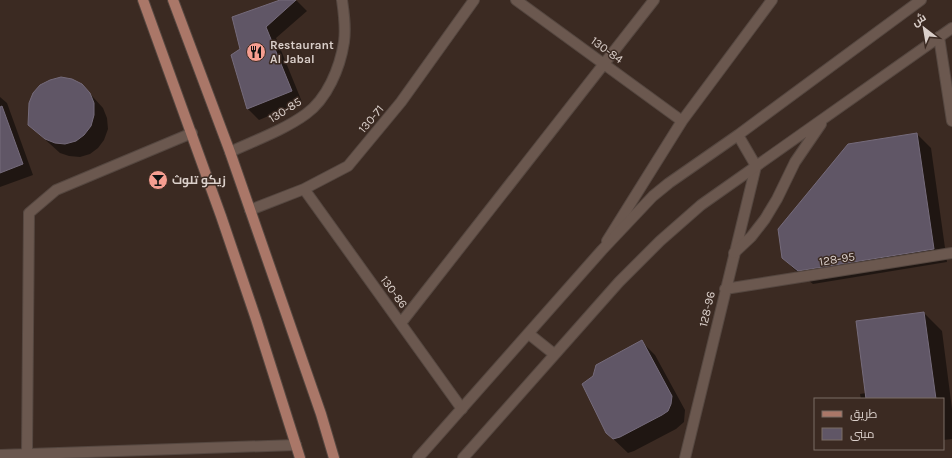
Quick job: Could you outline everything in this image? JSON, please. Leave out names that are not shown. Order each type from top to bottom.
[{"type":"main road","points":[[143,0],[192,133],[256,320],[300,458]]},
{"type":"main road","points":[[173,0],[230,152],[321,414],[334,458]]},
{"type":"street","name":"130-85","points":[[230,152],[280,130],[307,113],[324,95],[337,68],[344,43],[344,16],[342,0]]},
{"type":"street","name":"130-71","points":[[250,210],[304,189],[348,166],[401,102],[474,0]]},
{"type":"street","name":"130-84","points":[[516,0],[682,121]]},
{"type":"street","points":[[401,323],[654,0]]},
{"type":"street","points":[[602,250],[682,121],[772,0]]},
{"type":"street","points":[[418,458],[602,250],[653,196],[921,0]]},
{"type":"street","points":[[464,458],[619,282],[660,241],[701,205],[952,28]]},
{"type":"street","points":[[939,37],[952,122]]},
{"type":"street","points":[[734,253],[751,237],[765,219],[777,200],[802,151],[828,116]]},
{"type":"street","points":[[27,454],[29,213],[56,190],[192,133]]},
{"type":"street","points":[[738,135],[756,166]]},
{"type":"street","name":"128-96","points":[[684,458],[756,166]]},
{"type":"street","name":"130-86","points":[[304,189],[462,409]]},
{"type":"street","name":"128-95","points":[[725,289],[952,253]]},
{"type":"street","points":[[529,334],[554,354]]},
{"type":"street","points":[[0,455],[296,445]]},
{"type":"building","name":"Restaurant Al Jabal","points":[[280,0],[296,0],[266,27],[292,91],[247,109],[231,55],[240,49],[232,17]]},
{"type":"building","points":[[61,77],[72,79],[82,84],[90,93],[94,103],[94,115],[91,126],[84,135],[76,141],[65,144],[55,143],[45,139],[28,125],[29,103],[33,93],[40,85]]},
{"type":"building","points":[[2,106],[23,164],[0,173],[0,107]]},
{"type":"building","points":[[917,133],[934,249],[798,271],[782,258],[778,229],[848,144]]},
{"type":"building","points":[[924,312],[936,398],[866,398],[856,321]]},
{"type":"building","points":[[642,340],[672,396],[671,404],[668,411],[662,415],[620,437],[613,439],[606,433],[582,384],[593,376],[596,365]]},
{"type":"place","name":"Restaurant Al Jabal","points":[[256,52]]},
{"type":"place","name":"زيكو تلوث","points":[[158,180]]}]
